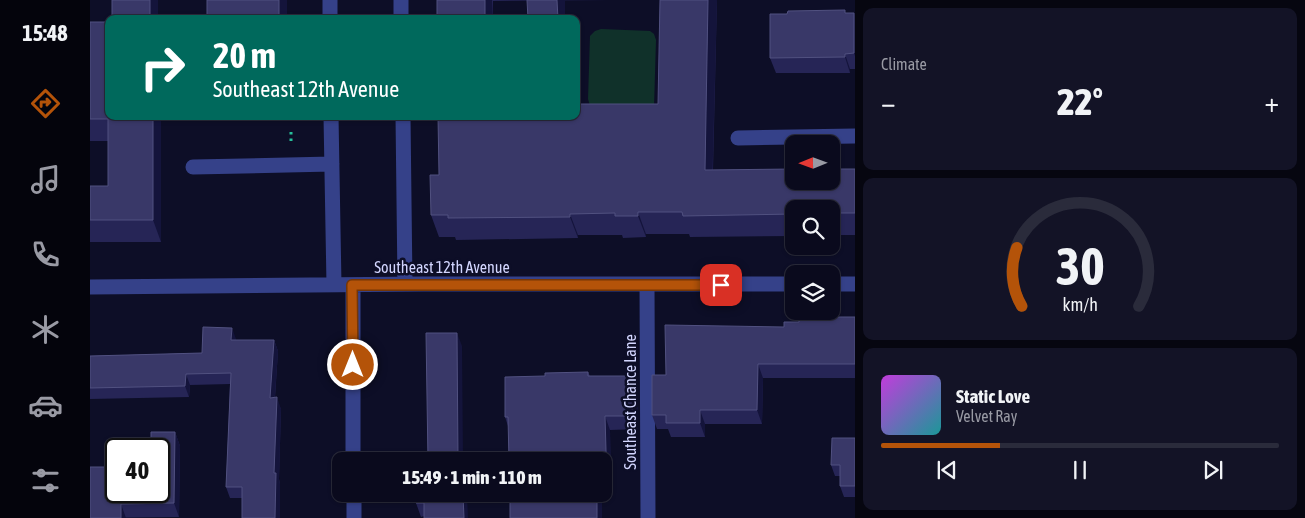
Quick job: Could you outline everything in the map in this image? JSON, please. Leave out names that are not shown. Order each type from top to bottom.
[{"type":"street","points":[[330,0],[330,15]]},
{"type":"street","points":[[401,0],[401,15]]},
{"type":"street","points":[[331,120],[334,285]]},
{"type":"street","points":[[402,120],[405,284]]},
{"type":"street","points":[[738,138],[855,136]]},
{"type":"street","points":[[193,166],[332,164]]},
{"type":"street","name":"Southeast 12th Avenue","points":[[90,287],[405,284],[785,284]]},
{"type":"street","points":[[840,284],[855,284]]},
{"type":"street","points":[[352,285],[353,452]]},
{"type":"street","name":"Southeast Chance Lane","points":[[648,285],[648,518]]},
{"type":"street","points":[[354,502],[354,518]]},
{"type":"green space","points":[[601,29],[650,31],[654,34],[656,40],[654,107],[591,109],[588,99],[590,36],[595,31]]},
{"type":"building","points":[[112,0],[150,0],[150,15],[112,15]]},
{"type":"building","points":[[207,0],[279,0],[279,15],[207,15]]},
{"type":"building","points":[[437,0],[485,0],[485,15],[437,15]]},
{"type":"building","points":[[527,0],[557,0],[558,15],[528,15]]},
{"type":"building","points":[[660,0],[708,0],[705,170],[785,169],[785,190],[840,190],[840,169],[855,169],[855,213],[840,213],[840,200],[785,200],[785,214],[683,216],[682,212],[638,212],[638,216],[615,216],[615,213],[570,214],[570,217],[448,218],[448,215],[431,215],[430,175],[439,175],[438,120],[580,120],[580,104],[658,104]]},
{"type":"building","points":[[845,10],[845,13],[854,13],[854,53],[845,54],[845,57],[770,58],[770,14],[787,14],[788,11]]},
{"type":"building","points":[[90,22],[105,22],[105,119],[90,119]]},
{"type":"building","points":[[108,120],[153,120],[153,220],[90,220],[90,186],[108,186]]},
{"type":"building","points":[[840,317],[855,317],[855,364],[758,364],[757,410],[700,410],[700,423],[666,423],[666,415],[652,415],[652,375],[666,375],[665,325],[784,327],[784,322],[799,322],[799,320],[840,320]]},
{"type":"building","points":[[203,327],[232,328],[231,340],[274,340],[270,398],[277,397],[274,473],[276,473],[275,518],[242,518],[242,487],[226,487],[231,373],[186,374],[185,386],[90,388],[90,356],[202,353]]},
{"type":"building","points":[[426,333],[457,333],[458,452],[428,452]]},
{"type":"building","points":[[588,372],[588,376],[633,376],[633,416],[605,416],[606,452],[509,452],[508,417],[505,417],[505,377],[545,376],[545,373]]},
{"type":"building","points":[[151,432],[175,432],[174,503],[121,504],[121,518],[90,518],[90,467],[105,467],[105,503],[170,503],[170,438],[151,438]]},
{"type":"building","points":[[832,438],[855,438],[855,486],[840,486],[840,465],[831,465]]},
{"type":"building","points":[[463,502],[464,518],[424,518],[424,503],[416,503]]},
{"type":"building","points":[[510,502],[597,502],[597,518],[510,518]]},
{"type":"route","points":[[353,365],[352,285],[721,285]]}]
